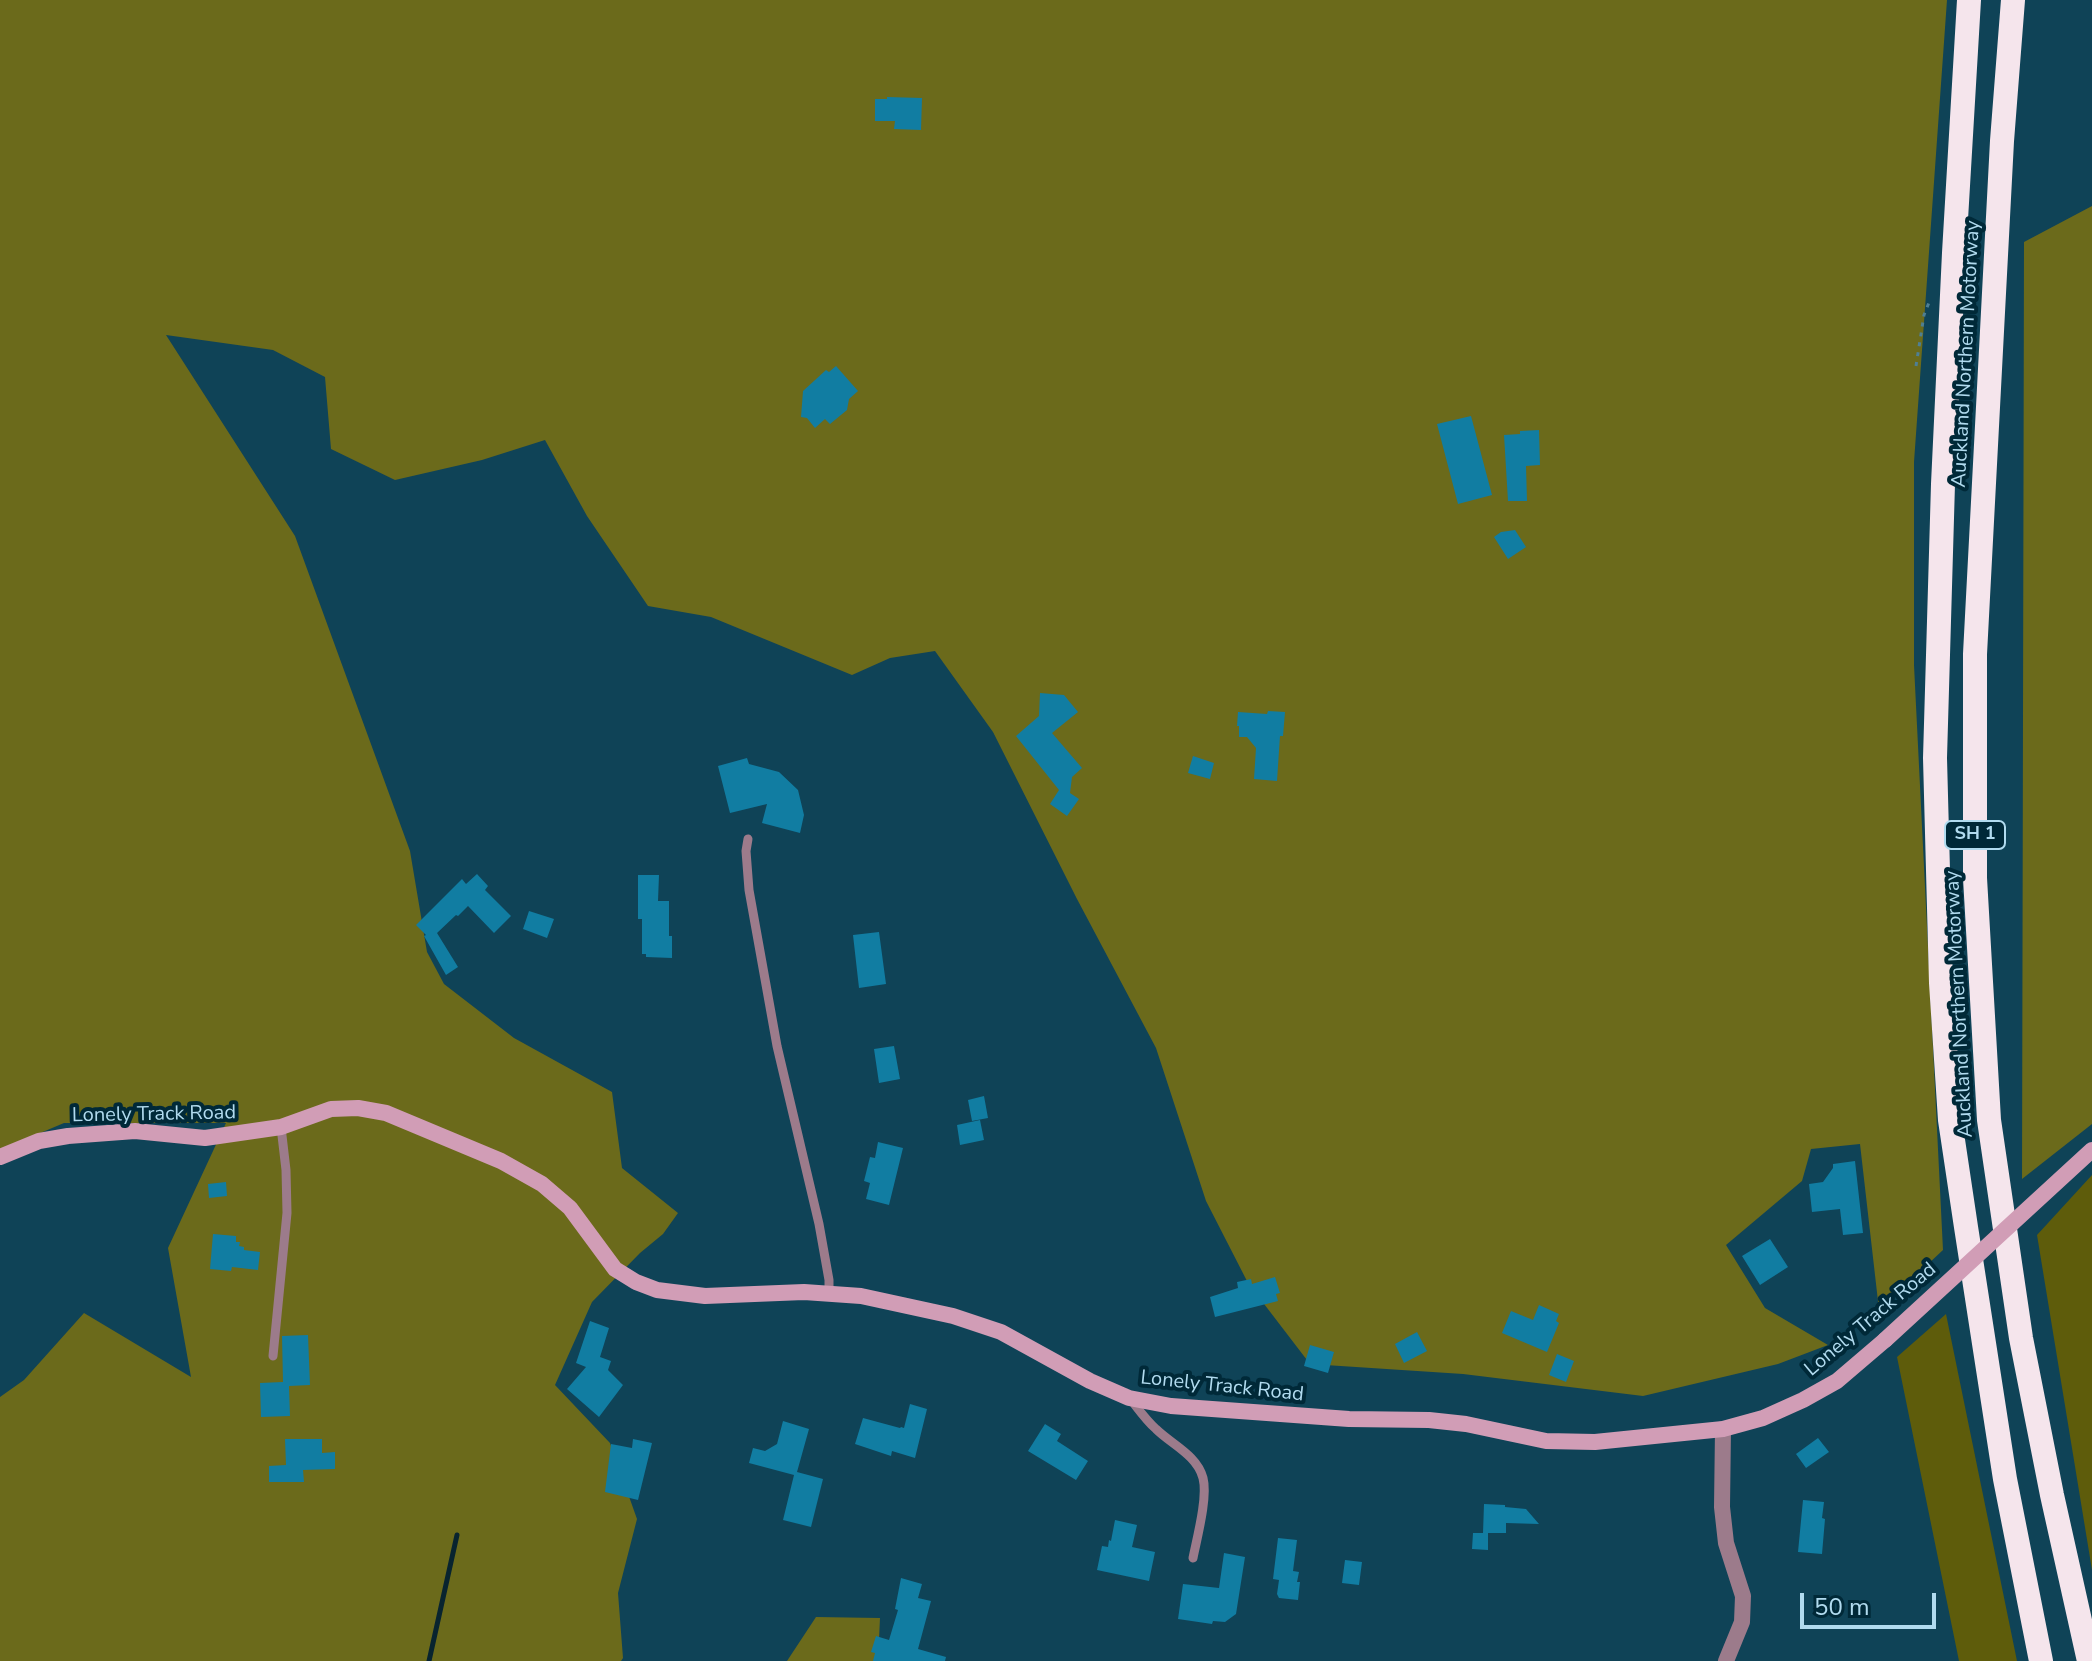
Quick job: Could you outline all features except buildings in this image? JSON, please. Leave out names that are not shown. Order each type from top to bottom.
[{"type":"highway","name":"Auckland Northern Motorway","points":[[1969,0],[1943,484],[1935,743],[1941,983],[1950,1120],[2005,1479],[2041,1661]]},
{"type":"highway","name":"Auckland Northern Motorway","points":[[2013,0],[2001,157],[1975,654],[1975,878],[1991,1135],[2021,1338],[2089,1661]]},
{"type":"street","name":"Lonely Track Road","points":[[0,1157],[39,1141],[68,1136],[135,1131],[205,1138],[281,1127],[331,1109],[358,1108],[386,1113],[501,1161],[542,1184],[570,1208],[615,1269],[657,1290],[705,1296],[829,1293],[861,1296],[940,1313],[1001,1332],[1090,1381],[1129,1398],[1186,1407],[1349,1419],[1429,1420],[1466,1424],[1546,1441],[1595,1442],[1723,1429],[1763,1418],[1837,1381],[2092,1150]]},
{"type":"street","points":[[1723,1429],[1722,1507],[1726,1543],[1743,1596],[1742,1622],[1726,1661]]},
{"type":"lane","points":[[748,839],[749,890],[777,1046],[819,1224],[829,1293]]},
{"type":"lane","points":[[273,1356],[287,1213],[281,1127]]},
{"type":"lane","points":[[1129,1398],[1156,1430],[1178,1445],[1203,1476],[1204,1493],[1193,1558]]},
{"type":"shaded area","points":[[0,0],[1947,0],[1914,462],[1914,665],[1943,1250],[1879,1310],[1860,1144],[1811,1149],[1802,1181],[1726,1245],[1765,1308],[1828,1345],[1778,1364],[1643,1396],[1463,1374],[1310,1364],[1248,1283],[1206,1201],[1156,1048],[993,732],[935,651],[890,658],[852,675],[711,617],[648,606],[587,516],[545,440],[482,460],[395,480],[331,449],[325,377],[273,350],[166,335],[295,536],[410,851],[427,952],[444,984],[514,1038],[612,1092],[622,1168],[678,1213],[663,1234],[592,1302],[555,1385],[610,1443],[637,1519],[618,1593],[623,1658],[621,1661],[0,1661],[0,1397],[24,1380],[84,1313],[191,1377],[168,1248],[226,1123],[64,1123],[0,1150]]},
{"type":"shaded area","points":[[2092,206],[2092,1124],[2022,1179],[2024,242]]},
{"type":"shaded area","points":[[2092,1175],[2092,1570],[2037,1235]]},
{"type":"shaded area","points":[[1946,1314],[2017,1661],[1959,1661],[1897,1357]]},
{"type":"shaded area","points":[[816,1617],[880,1618],[878,1661],[787,1661]]},
{"type":"waterway","points":[[429,1661],[457,1535]]}]
